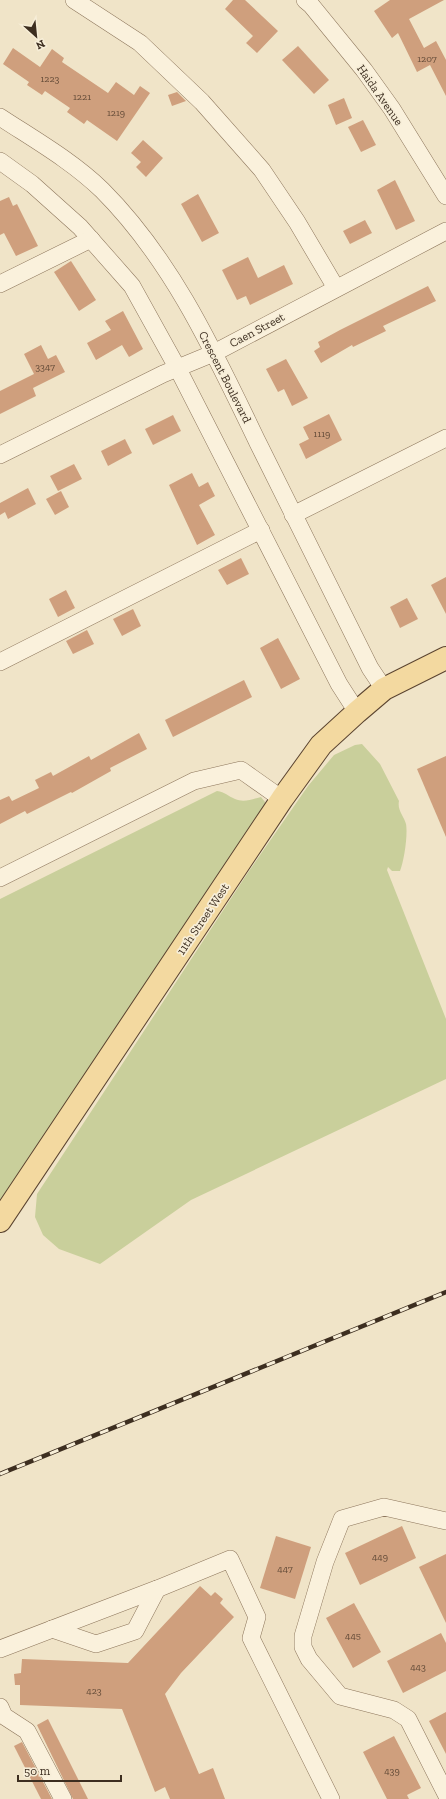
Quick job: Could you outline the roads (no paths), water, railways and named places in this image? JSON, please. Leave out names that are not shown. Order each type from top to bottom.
[{"type":"main road","name":"11th Street West","points":[[0,1221],[321,744],[384,689],[446,658]]},
{"type":"street","points":[[74,0],[140,44],[202,102],[262,170],[297,222],[336,288]]},
{"type":"street","name":"Haida Avenue","points":[[313,2],[392,109],[446,196]]},
{"type":"street","name":"Crescent Boulevard","points":[[0,117],[64,159],[101,190],[159,258],[214,353],[370,668],[384,689]]},
{"type":"street","points":[[0,161],[32,184],[91,239],[132,286],[178,369],[339,684],[357,712]]},
{"type":"street","name":"Caen Street","points":[[0,455],[162,374],[178,369],[214,353],[446,231]]},
{"type":"street","points":[[0,284],[91,239]]},
{"type":"street","points":[[293,515],[446,438]]},
{"type":"street","points":[[0,662],[261,530]]},
{"type":"street","points":[[0,878],[194,781],[242,770],[282,800]]},
{"type":"street","points":[[446,1521],[384,1507],[342,1519],[325,1562],[303,1636],[303,1647],[309,1659],[340,1696],[394,1710],[408,1719],[446,1794]]},
{"type":"street","points":[[0,1649],[157,1589],[230,1559],[258,1617],[251,1638],[331,1799]]},
{"type":"street","points":[[52,1629],[96,1644],[135,1631],[157,1589]]},
{"type":"street","points":[[0,1707],[4,1716],[27,1731],[63,1799]]},
{"type":"railway","points":[[0,1474],[446,1292]]}]
